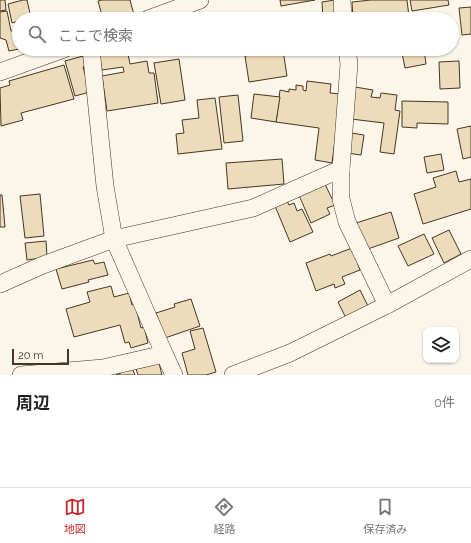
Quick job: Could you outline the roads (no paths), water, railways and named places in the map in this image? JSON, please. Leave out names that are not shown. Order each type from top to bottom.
[{"type":"street","points":[[167,12],[200,0]]},
{"type":"street","points":[[342,0],[343,12]]},
{"type":"street","points":[[0,72],[45,56]]},
{"type":"street","points":[[92,56],[105,186],[114,239],[174,375]]},
{"type":"street","points":[[348,56],[349,64],[341,169],[341,199],[347,222],[387,305]]},
{"type":"street","points":[[0,284],[114,239],[253,208],[341,169]]},
{"type":"street","points":[[233,375],[290,354],[387,305],[471,259]]},
{"type":"street","points":[[21,375],[103,368],[164,354]]}]
